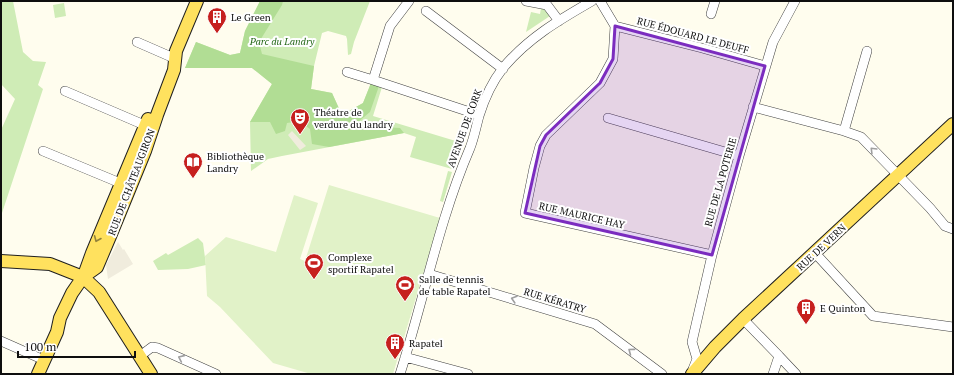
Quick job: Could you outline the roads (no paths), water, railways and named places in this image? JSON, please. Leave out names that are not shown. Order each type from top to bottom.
[{"type":"main road","name":"RUE DE CHÂTEAUGIRON","points":[[176,59],[176,51],[197,1]]},
{"type":"main road","name":"RUE DE CHÂTEAUGIRON","points":[[83,277],[97,266],[170,66],[181,53],[202,1]]},
{"type":"main road","name":"RUE DE VERN","points":[[692,374],[715,346],[743,319],[953,124]]},
{"type":"main road","points":[[1,261],[50,264],[83,277],[99,292],[151,374]]},
{"type":"main road","points":[[38,374],[57,332],[79,295],[83,277]]},
{"type":"street","points":[[373,80],[390,26],[409,1]]},
{"type":"street","points":[[526,1],[547,5],[559,20]]},
{"type":"street","name":"AVENUE DE CORK","points":[[400,374],[447,213],[469,150],[479,115],[489,90],[502,69],[525,44],[559,20],[592,1]]},
{"type":"street","points":[[600,1],[615,26]]},
{"type":"street","points":[[711,14],[714,1]]},
{"type":"street","name":"RUE DE LA POTERIE","points":[[692,374],[697,359],[692,342],[712,254],[739,156],[773,42],[795,1]]},
{"type":"street","points":[[426,11],[502,69]]},
{"type":"street","name":"RUE ÉDOUARD LE DEUFF","points":[[615,26],[765,66]]},
{"type":"street","name":"RUE MAURICE HAY","points":[[615,26],[613,59],[600,83],[546,135],[540,146],[525,213],[712,254]]},
{"type":"street","points":[[137,42],[176,59]]},
{"type":"street","points":[[844,131],[867,51]]},
{"type":"street","points":[[347,72],[479,115]]},
{"type":"street","points":[[65,91],[141,122],[149,127]]},
{"type":"street","points":[[753,107],[844,131],[861,137],[930,208],[945,226],[953,229]]},
{"type":"street","points":[[608,118],[739,156]]},
{"type":"street","points":[[43,151],[126,186]]},
{"type":"street","points":[[815,253],[873,316],[953,327]]},
{"type":"street","name":"RUE KÉRATRY","points":[[429,274],[595,324],[662,374]]},
{"type":"street","points":[[743,319],[796,374]]},
{"type":"street","points":[[1,341],[44,360]]},
{"type":"street","points":[[140,356],[152,347],[158,348],[216,374]]},
{"type":"street","points":[[774,374],[779,356]]},
{"type":"street","points":[[405,357],[468,374]]},
{"type":"place","name":"Le Green","points":[[217,34]]},
{"type":"place","name":"Théatre de verdure du landry","points":[[300,135]]},
{"type":"place","name":"Bibliothèque Landry","points":[[193,179]]},
{"type":"place","name":"Complexe sportif Rapatel","points":[[314,280]]},
{"type":"place","name":"Salle de tennis de table Rapatel","points":[[405,302]]},
{"type":"place","name":"E Quinton","points":[[806,325]]},
{"type":"place","name":"Rapatel","points":[[395,360]]},
{"type":"park label","name":"Parc du Landry","points":[[282,41]]}]
